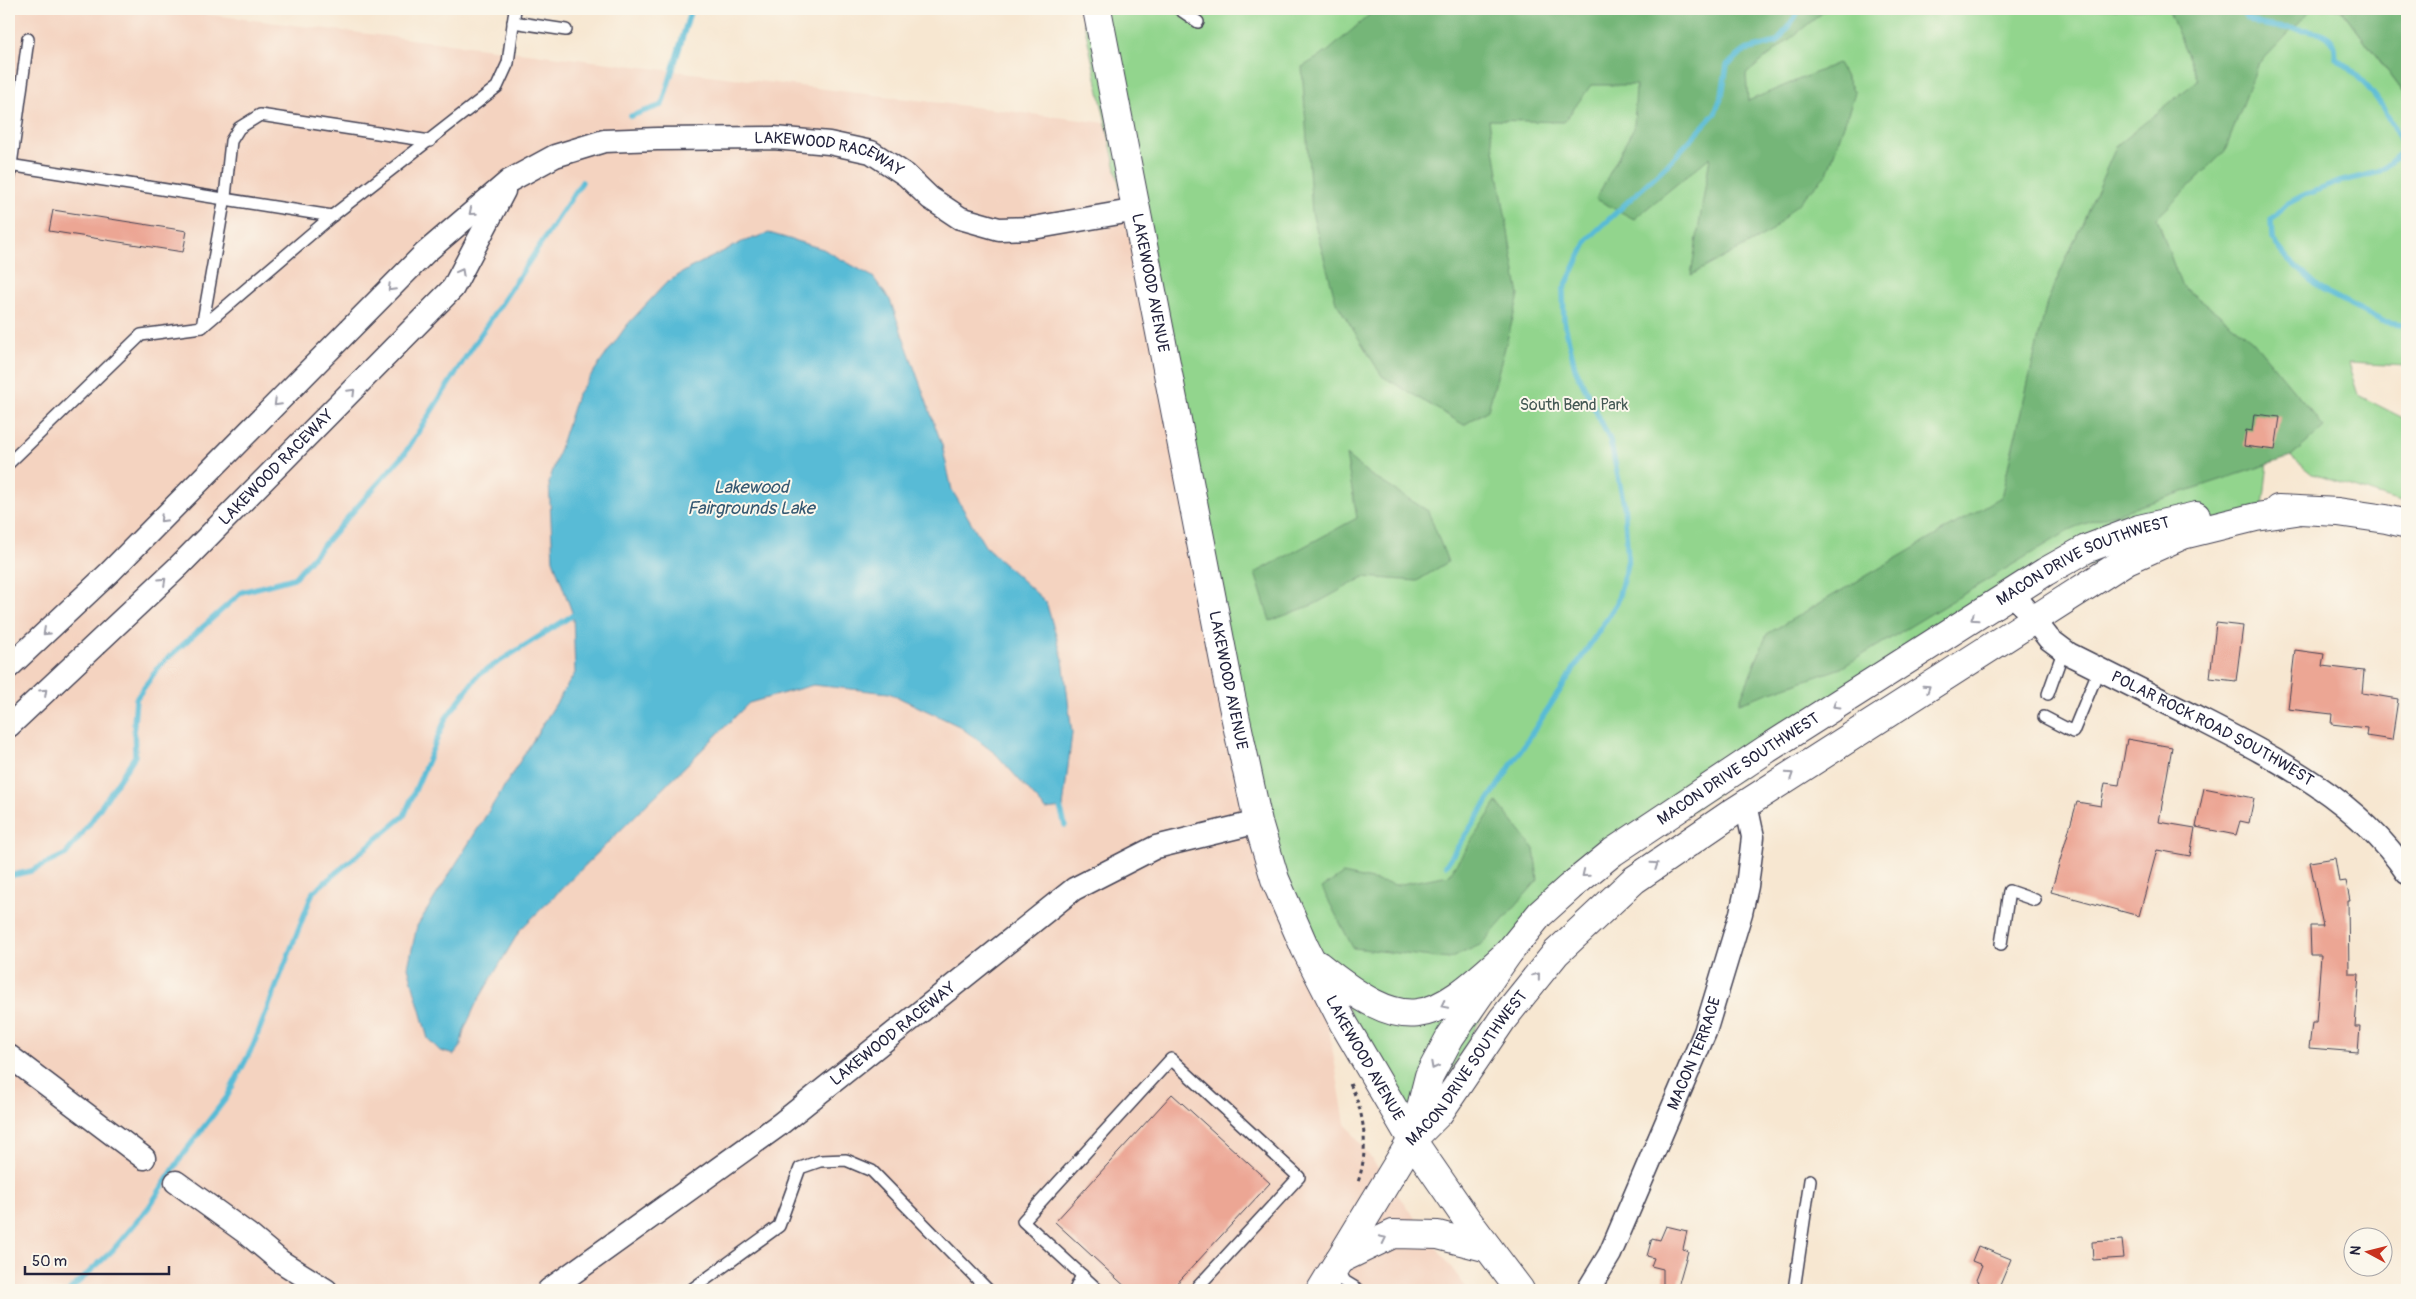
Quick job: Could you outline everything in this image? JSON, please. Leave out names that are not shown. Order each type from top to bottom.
[{"type":"street","name":"LAKEWOOD AVENUE","points":[[1097,9],[1230,692],[1258,822],[1276,879],[1311,959],[1344,1024],[1412,1140],[1520,1290]]},
{"type":"street","name":"LAKEWOOD RACEWAY","points":[[9,667],[109,573],[425,253],[509,181],[555,156],[604,141],[774,138],[829,143],[871,152],[906,175],[930,198],[960,218],[999,229],[1033,228],[1137,210]]},
{"type":"street","name":"LAKEWOOD RACEWAY","points":[[9,726],[178,567],[453,288],[509,181]]},
{"type":"street","name":"MACON DRIVE SOUTHWEST","points":[[1412,1140],[1429,1076],[1450,1037],[1509,952],[1540,914],[1613,852],[1767,749],[2013,593],[2086,550],[2139,529],[2215,512],[2263,507],[2296,511],[2338,512],[2386,518],[2407,524]]},
{"type":"street","name":"MACON DRIVE SOUTHWEST","points":[[1412,1140],[1438,1113],[1502,1020],[1556,953],[1634,880],[1746,804],[2127,560],[2183,535],[2256,517],[2296,511]]},
{"type":"street","name":"POLAR ROCK ROAD SOUTHWEST","points":[[2013,593],[2050,639],[2064,650],[2264,752],[2314,783],[2376,834],[2396,856],[2407,873]]},
{"type":"street","name":"MACON TERRACE","points":[[1588,1290],[1610,1254],[1705,1032],[1741,913],[1747,886],[1753,837],[1746,804]]},
{"type":"street","name":"LAKEWOOD RACEWAY","points":[[549,1290],[779,1125],[1074,889],[1156,847],[1258,822]]},
{"type":"street","points":[[1311,959],[1355,994],[1372,1004],[1392,1012],[1414,1014],[1430,1011],[1455,999],[1509,952]]},
{"type":"street","points":[[9,1056],[144,1158]]},
{"type":"street","points":[[1330,1275],[1412,1140]]},
{"type":"street","points":[[176,1182],[249,1235],[280,1261],[326,1290]]},
{"type":"street","points":[[1330,1275],[1393,1234],[1438,1235],[1488,1248]]},
{"type":"lane","points":[[9,463],[141,335],[202,327],[332,216],[497,87],[508,64],[515,9]]},
{"type":"lane","points":[[1179,9],[1198,22]]},
{"type":"lane","points":[[513,22],[566,30]]},
{"type":"lane","points":[[9,180],[28,39]]},
{"type":"lane","points":[[202,327],[224,197],[231,141],[240,128],[260,115],[430,141]]},
{"type":"lane","points":[[10,165],[224,197],[332,216]]},
{"type":"lane","points":[[2048,694],[2064,650]]},
{"type":"lane","points":[[2044,717],[2073,732],[2099,668]]},
{"type":"lane","points":[[2001,944],[2009,891],[2035,900]]},
{"type":"lane","points":[[1098,1290],[1023,1221],[1171,1059],[1299,1177],[1195,1290]]},
{"type":"lane","points":[[691,1290],[779,1226],[800,1168],[820,1162],[846,1160],[872,1170],[988,1290]]},
{"type":"lane","points":[[1794,1290],[1810,1180]]},
{"type":"lane","points":[[1076,1290],[1082,1275]]},
{"type":"lane","points":[[1330,1275],[1359,1290]]},
{"type":"path","points":[[1347,1077],[1356,1096],[1364,1137],[1363,1158],[1357,1185]]},
{"type":"shaded area","points":[[9,9],[162,9],[1131,126],[1317,959],[1345,1123],[1468,1290],[9,1290]]},
{"type":"green space","name":"South Bend Park","points":[[1081,9],[2341,9],[2407,97],[2407,366],[2348,363],[2358,395],[2407,420],[2407,504],[2312,474],[2291,457],[2323,427],[2278,372],[2263,507],[2013,593],[1540,914],[1412,1140],[1258,822]]},
{"type":"green space","points":[[1376,9],[1827,9],[1746,74],[1748,101],[1838,63],[1855,93],[1827,174],[1769,233],[1691,275],[1710,157],[1634,219],[1596,199],[1634,127],[1636,85],[1591,85],[1564,122],[1489,120],[1519,296],[1488,410],[1464,425],[1382,376],[1336,302],[1312,213],[1302,67],[1327,52]]},
{"type":"green space","points":[[2168,9],[2312,9],[2258,65],[2225,151],[2157,218],[2181,285],[2252,340],[2324,427],[2291,457],[2075,527],[1841,668],[1739,703],[1767,634],[2001,497],[2047,302],[2117,145],[2198,80]]},
{"type":"green space","points":[[2341,9],[2407,9],[2407,97]]},
{"type":"green space","points":[[1346,455],[1369,474],[1428,511],[1448,562],[1417,581],[1364,577],[1315,604],[1270,621],[1255,573],[1357,518]]},
{"type":"green space","points":[[1497,802],[1534,849],[1538,880],[1482,944],[1449,959],[1353,948],[1322,888],[1343,874],[1396,885],[1449,875]]},
{"type":"water","name":"Lakewood Fairgrounds Lake","points":[[769,233],[823,249],[873,277],[890,300],[942,445],[952,490],[985,546],[1046,602],[1063,659],[1072,733],[1063,808],[1046,810],[996,754],[959,726],[889,693],[813,685],[749,703],[520,930],[476,1004],[464,1030],[460,1048],[454,1055],[440,1051],[428,1039],[408,967],[417,926],[575,673],[573,615],[553,560],[549,482],[577,395],[627,325],[666,283],[690,268],[742,242]]},
{"type":"building","points":[[53,210],[187,231],[183,252],[49,231]]},
{"type":"building","points":[[2254,414],[2280,417],[2275,450],[2244,446],[2246,430],[2252,431]]},
{"type":"building","points":[[2216,623],[2243,626],[2236,681],[2210,678]]},
{"type":"building","points":[[2295,650],[2324,654],[2322,666],[2364,671],[2362,693],[2398,699],[2392,740],[2366,736],[2367,728],[2331,724],[2332,714],[2288,709]]},
{"type":"building","points":[[2127,739],[2172,747],[2159,822],[2195,828],[2190,856],[2157,850],[2139,916],[2051,892],[2077,802],[2101,806],[2105,783],[2119,785]]},
{"type":"building","points":[[2204,788],[2254,798],[2249,823],[2240,821],[2236,835],[2196,827]]},
{"type":"building","points":[[2335,858],[2339,882],[2346,881],[2350,901],[2348,901],[2349,974],[2359,974],[2355,1027],[2360,1027],[2358,1052],[2309,1048],[2312,1023],[2316,1023],[2321,955],[2311,955],[2310,926],[2323,926],[2310,862]]},
{"type":"building","points":[[1172,1094],[1270,1183],[1171,1290],[1129,1290],[1055,1222]]},
{"type":"building","points":[[1666,1226],[1687,1231],[1683,1249],[1688,1251],[1677,1290],[1663,1290],[1663,1269],[1651,1266],[1654,1258],[1647,1256],[1652,1238],[1660,1240]]},
{"type":"building","points":[[2122,1240],[2124,1258],[2093,1260],[2092,1242]]},
{"type":"building","points":[[1978,1246],[2011,1259],[1998,1290],[1985,1290],[1976,1287],[1979,1281],[1976,1280],[1982,1265],[1972,1261]]},
{"type":"waterway","points":[[631,116],[662,105],[691,9]]},
{"type":"waterway","points":[[1446,865],[1617,603],[1628,560],[1624,504],[1610,440],[1575,368],[1564,320],[1563,291],[1588,239],[1670,162],[1715,113],[1722,95],[1727,65],[1746,50],[1777,42],[1801,9]]},
{"type":"waterway","points":[[2240,9],[2249,19],[2263,25],[2312,31],[2325,35],[2334,43],[2335,57],[2359,77],[2391,121],[2405,149],[2379,172],[2339,182],[2304,195],[2287,204],[2271,220],[2272,239],[2288,259],[2322,290],[2382,321],[2407,325]]},
{"type":"waterway","points":[[9,876],[31,871],[66,854],[90,823],[135,756],[134,723],[136,699],[160,665],[242,592],[294,578],[405,453],[467,355],[582,182]]},
{"type":"waterway","points":[[70,1290],[112,1251],[149,1207],[184,1153],[227,1097],[253,1046],[313,892],[404,816],[446,718],[478,675],[573,615],[580,615]]},
{"type":"waterway","points":[[1058,800],[1065,825]]}]
